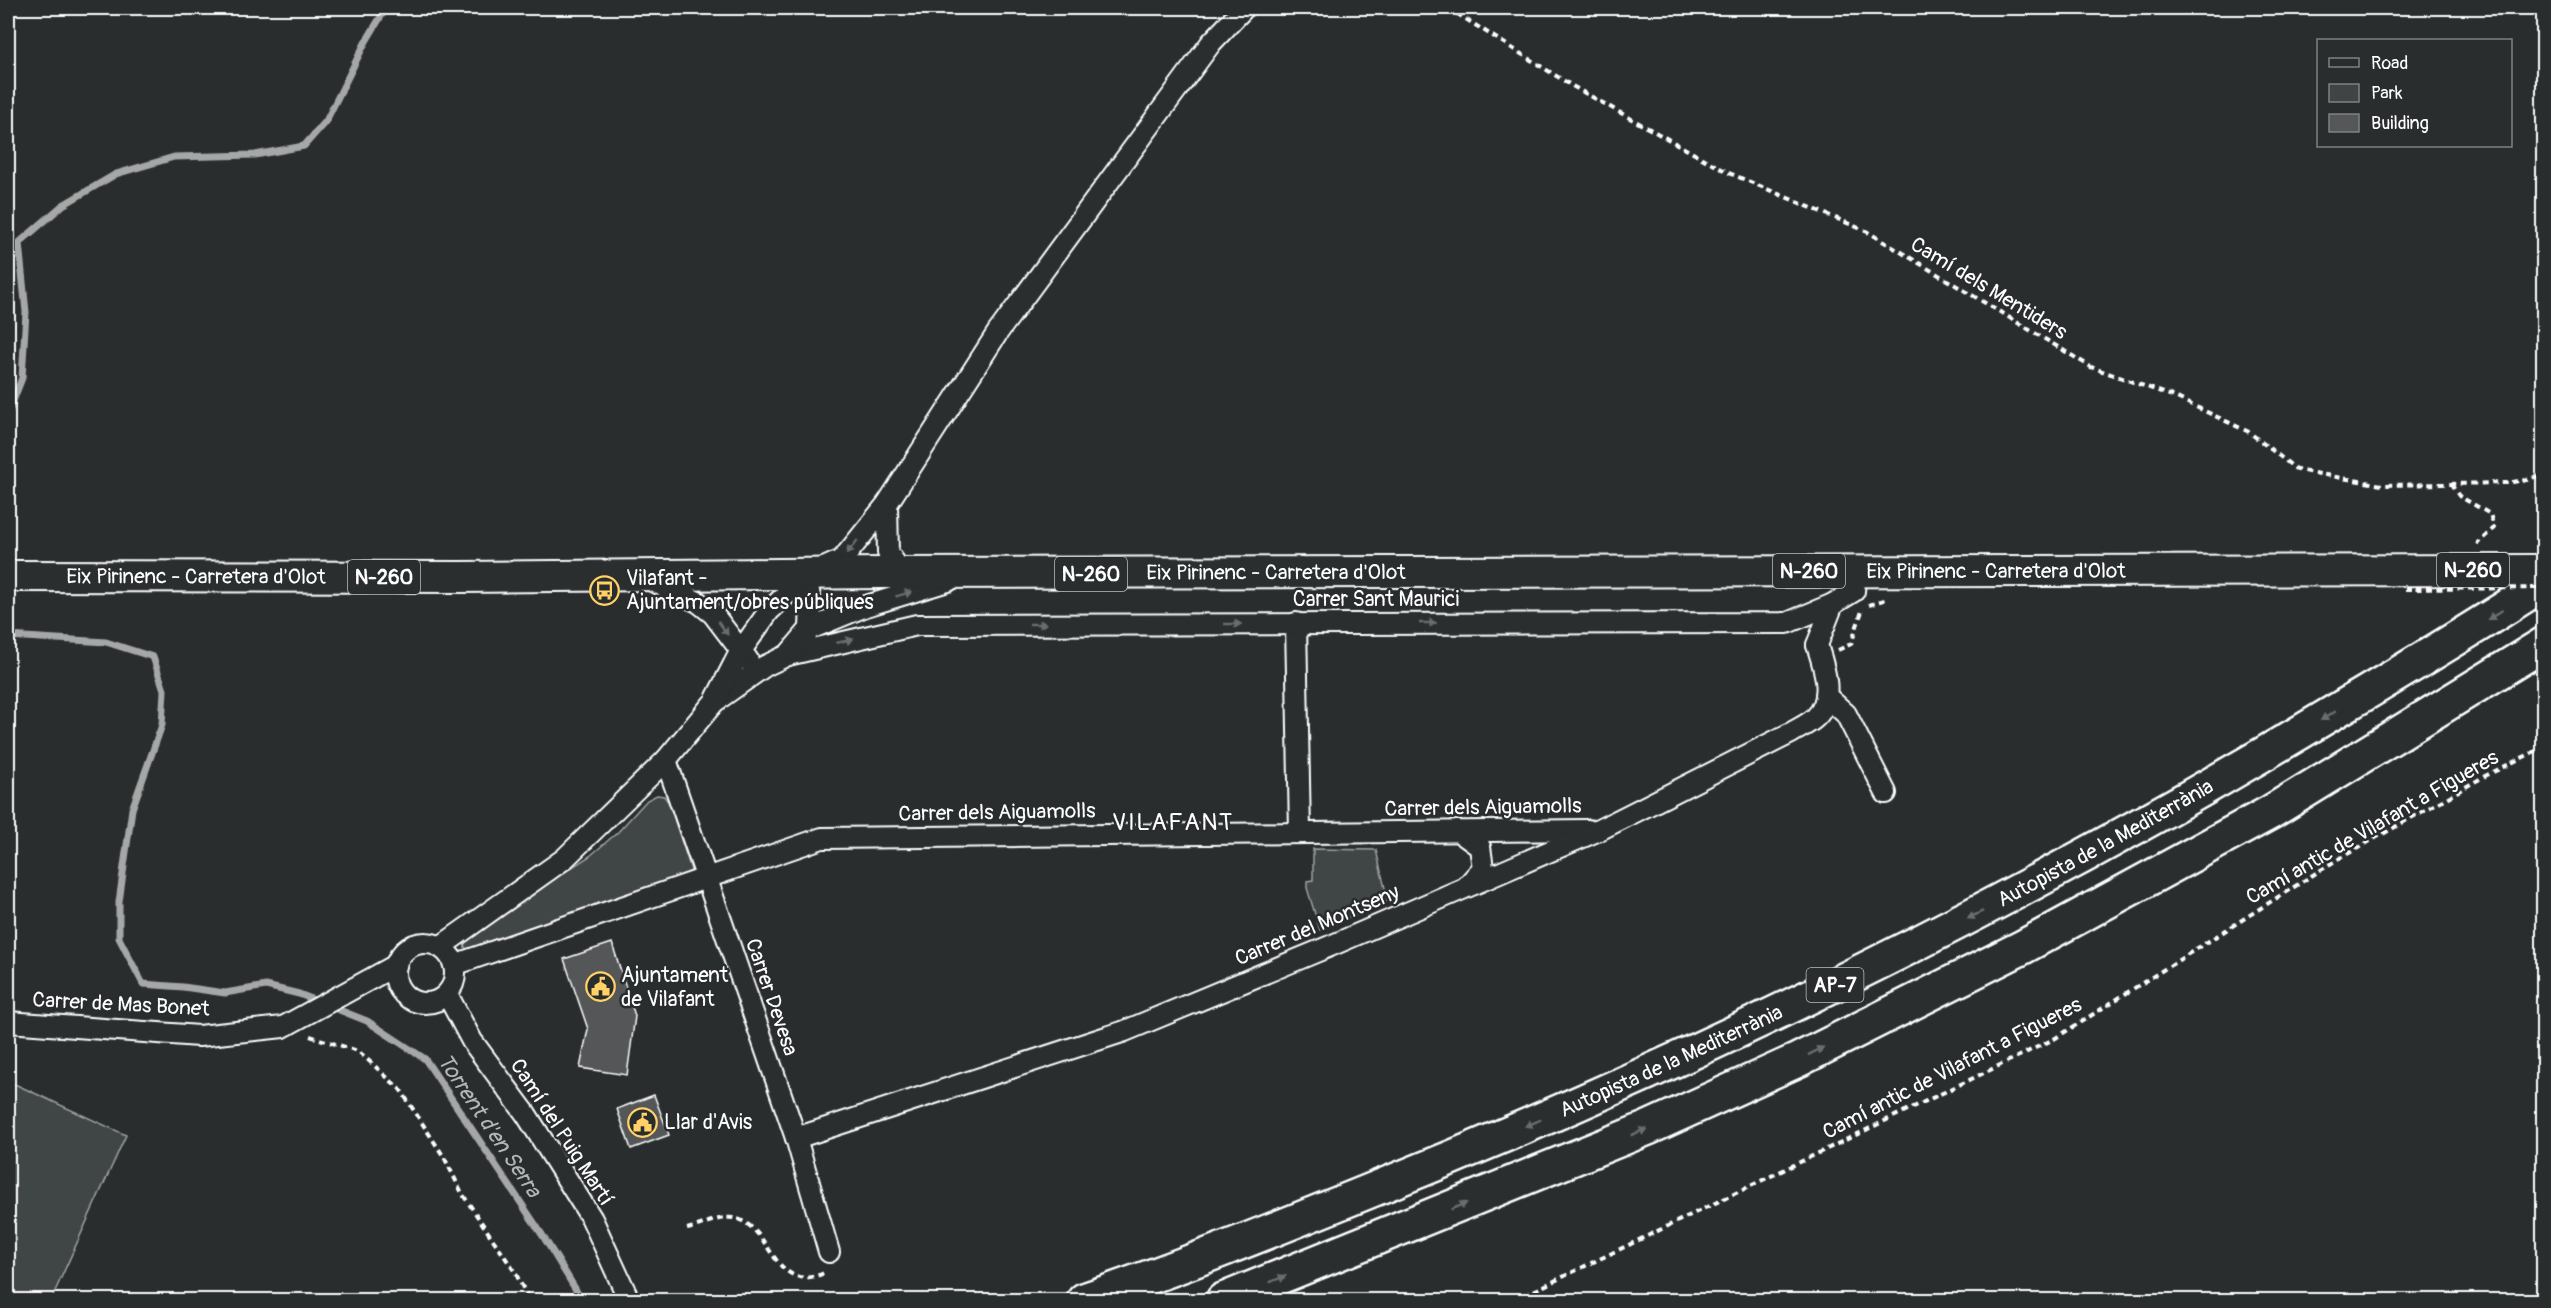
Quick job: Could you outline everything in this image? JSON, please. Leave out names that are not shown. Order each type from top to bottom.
[{"type":"highway","name":"Autopista de la Mediterrània","points":[[1084,1300],[1164,1273],[1442,1162],[1623,1086],[1774,1015],[1995,905],[2244,766],[2492,617],[2544,583]]},
{"type":"highway","name":"AP-7","points":[[1224,1300],[1648,1128],[1809,1055],[2023,947],[2271,812],[2544,644]]},
{"type":"main road","name":"Eix Pirinenc - Carretera d'Olot","points":[[8,576],[806,576],[891,567],[967,575],[1856,570],[2404,580],[2544,570]]},
{"type":"street","points":[[440,947],[564,859],[666,760],[715,701],[740,652],[769,611],[806,576],[842,560],[887,504],[998,332],[1211,43],[1244,8]]},
{"type":"street","points":[[866,606],[891,567],[887,504]]},
{"type":"street","points":[[1787,623],[1833,604],[1854,591],[1856,570]]},
{"type":"street","points":[[640,575],[698,602],[713,614],[749,661],[765,666]]},
{"type":"street","points":[[715,701],[765,666],[788,655],[810,629],[866,606],[967,575]]},
{"type":"street","points":[[806,576],[811,602],[810,629]]},
{"type":"street","points":[[1817,645],[1833,604]]},
{"type":"street","points":[[1296,623],[1300,833]]},
{"type":"street","points":[[1787,623],[1817,645],[1826,673],[1826,696],[1846,714],[1886,793]]},
{"type":"street","name":"Carrer Sant Maurici","points":[[788,655],[917,625],[1787,623]]},
{"type":"street","name":"Carrer del Montseny","points":[[795,1138],[1125,1031],[1465,888],[1599,830],[1791,733],[1816,717],[1826,696]]},
{"type":"street","name":"Carrer Devesa","points":[[666,760],[795,1138],[829,1252]]},
{"type":"street","name":"Carrer dels Aiguamolls","points":[[454,965],[822,838],[1599,830]]},
{"type":"street","points":[[1458,831],[1479,847],[1483,868],[1465,888]]},
{"type":"street","points":[[428,943],[440,947],[454,965],[453,984],[440,1000],[426,1004],[414,1002],[405,996],[397,985],[394,976],[396,965],[407,949],[418,944],[428,943]]},
{"type":"street","name":"Carrer de Mas Bonet","points":[[8,1022],[200,1036],[284,1027],[396,965]]},
{"type":"street","name":"Camí del Puig Martí","points":[[447,994],[472,1041],[526,1114],[592,1219],[629,1300]]},
{"type":"path","name":"Camí dels Mentiders","points":[[1448,8],[1574,87],[1729,173],[1866,231],[2091,367],[2175,397],[2249,432],[2297,470],[2382,485],[2509,483],[2544,475]]},
{"type":"path","points":[[2451,484],[2459,496],[2490,514],[2494,528],[2474,545]]},
{"type":"path","points":[[2404,580],[2544,588]]},
{"type":"path","name":"Camí antic de Vilafant a Figueres","points":[[1515,1300],[2054,1039],[2335,861],[2485,776],[2544,747]]},
{"type":"path","points":[[284,1027],[358,1051],[400,1089],[444,1157],[463,1195],[515,1272],[529,1300]]},
{"type":"path","points":[[687,1229],[730,1218],[749,1223],[776,1261],[791,1275],[809,1279],[825,1272],[829,1252]]},
{"type":"green space","points":[[657,795],[664,796],[669,803],[691,870],[687,877],[470,950],[465,948],[464,940],[469,933],[590,856],[618,832],[647,800]]},
{"type":"green space","points":[[1313,849],[1376,850],[1388,901],[1320,930],[1307,888],[1307,881],[1313,880]]},
{"type":"green space","points":[[8,1081],[126,1135],[51,1300],[8,1300]]},
{"type":"building","name":"Ajuntament de Vilafant","points":[[612,943],[635,1016],[627,1075],[580,1068],[588,1029],[564,959]]},
{"type":"building","name":"Llar d'Avis","points":[[654,1095],[669,1135],[631,1149],[617,1109]]},
{"type":"waterway","name":"Torrent d'en Serra","points":[[8,414],[22,378],[26,312],[19,243],[63,205],[116,174],[174,157],[255,155],[304,146],[326,121],[365,43],[386,8]]},
{"type":"waterway","name":"Torrent d'en Serra","points":[[8,636],[106,642],[153,657],[164,690],[162,725],[132,809],[119,902],[119,938],[143,984],[225,993],[266,986],[299,994],[367,1021],[425,1059],[543,1236],[580,1300]]},
{"type":"place","name":"Vilafant - Ajuntament/obres públiques","points":[[605,590]]},
{"type":"place","name":"Ajuntament de Vilafant","points":[[600,987]]},
{"type":"place","name":"Llar d'Avis","points":[[643,1122]]},
{"type":"district","name":"VILAFANT","points":[[1173,822]]}]
